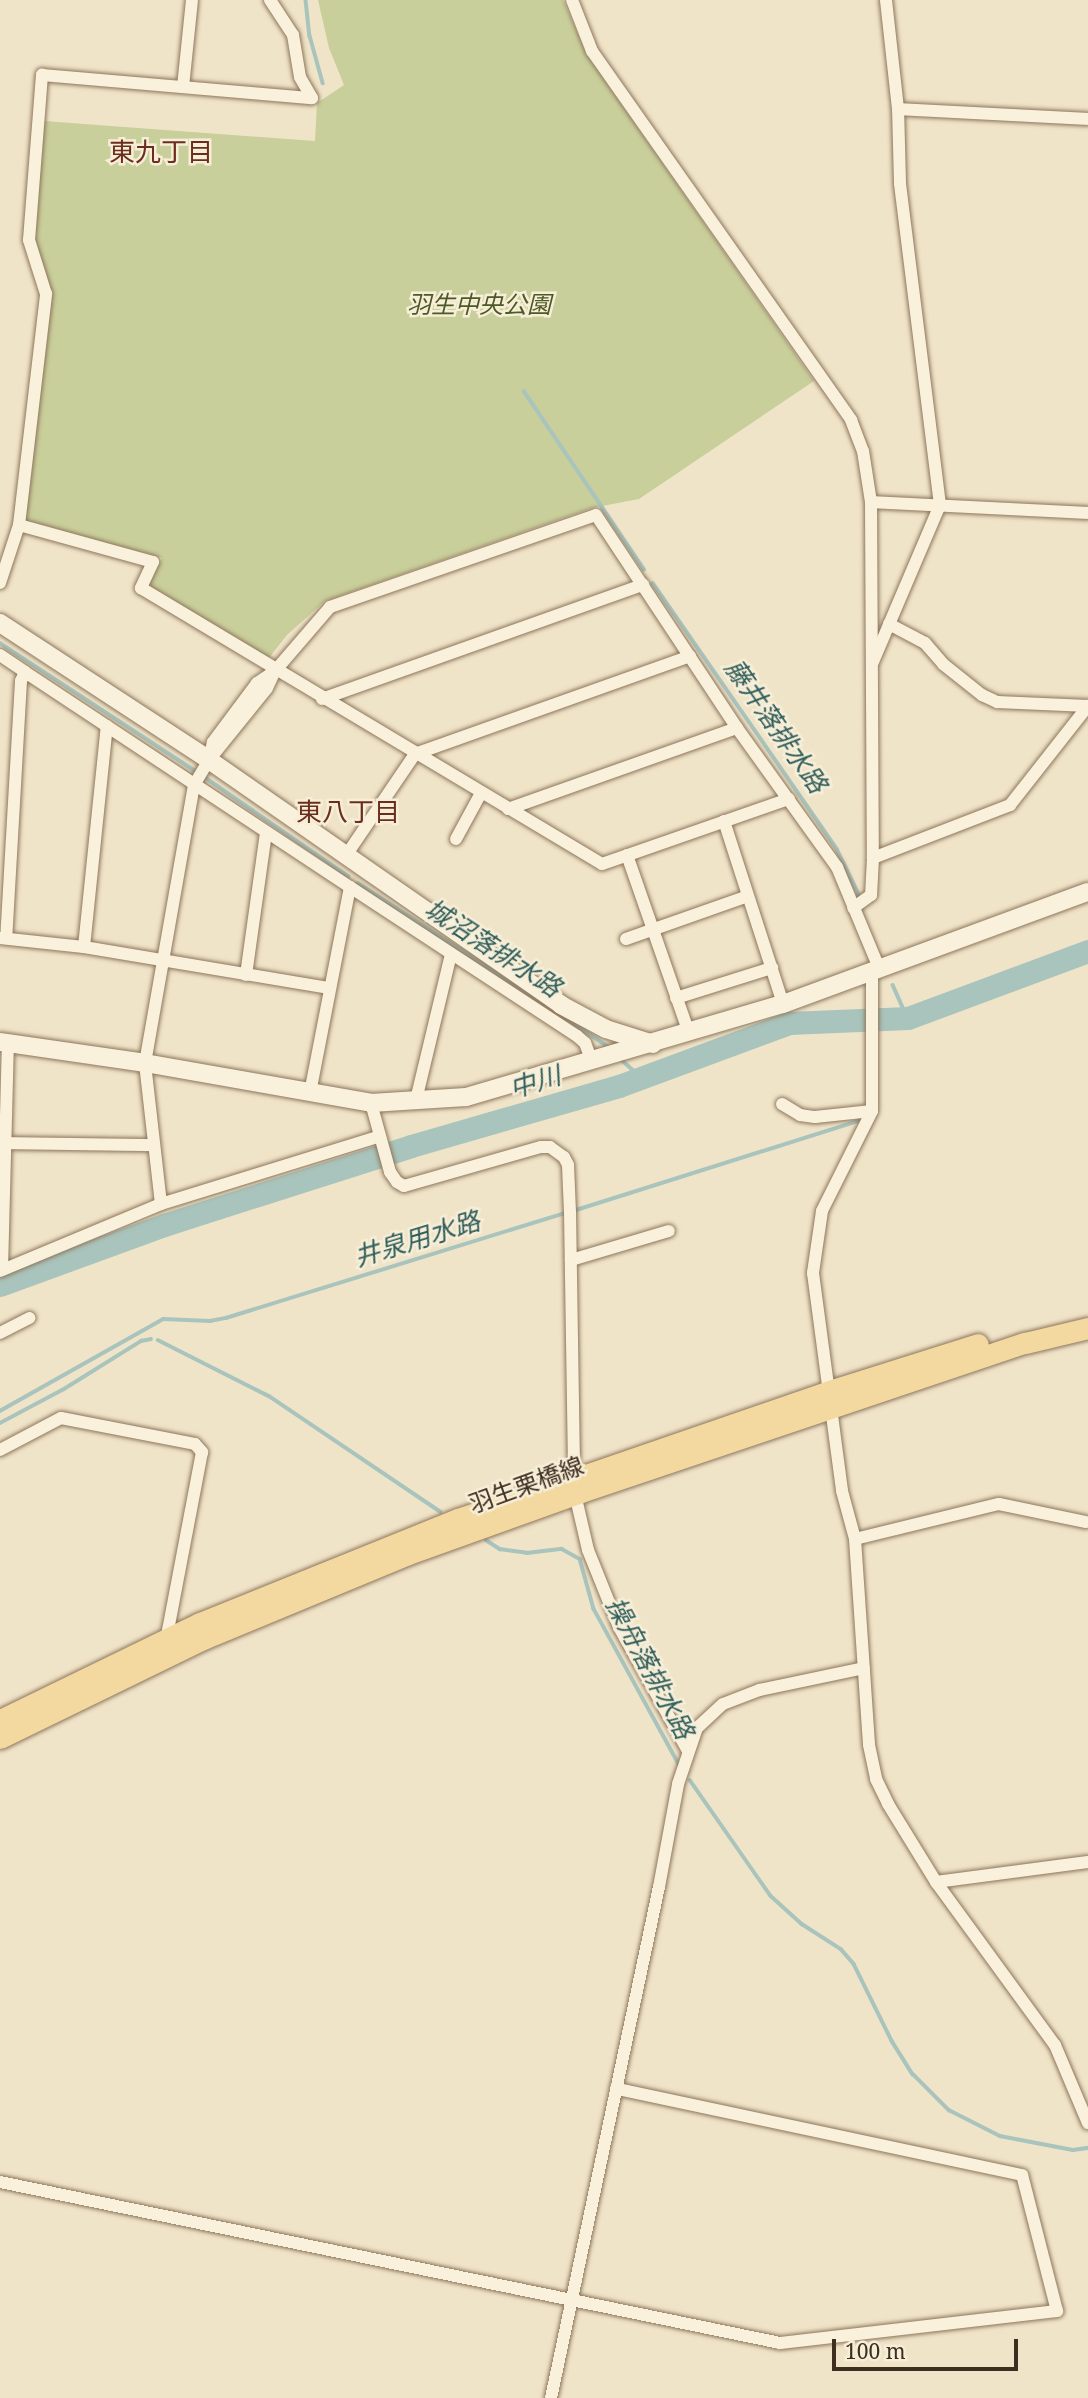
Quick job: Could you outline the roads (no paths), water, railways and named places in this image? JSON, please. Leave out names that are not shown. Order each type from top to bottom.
[{"type":"main road","name":"羽生栗橋線","points":[[0,1738],[203,1639],[575,1487],[830,1400],[1026,1329],[1088,1315]]},
{"type":"main road","name":"羽生栗橋線","points":[[830,1400],[1025,1343],[1088,1328]]},
{"type":"main road","name":"羽生栗橋線","points":[[0,1720],[200,1623],[458,1519],[575,1487]]},
{"type":"street","points":[[182,0],[192,0],[183,87]]},
{"type":"street","points":[[0,583],[19,525],[46,294],[29,240],[42,75],[312,99],[300,76],[293,35],[270,0]]},
{"type":"street","points":[[572,0],[593,51],[851,420],[863,451],[871,502],[873,858],[871,895],[853,908]]},
{"type":"street","points":[[870,668],[940,505],[900,183],[898,109],[886,0]]},
{"type":"street","points":[[898,109],[1088,119]]},
{"type":"street","points":[[871,502],[1088,513]]},
{"type":"street","points":[[161,1204],[145,1063],[194,785],[209,760],[212,742],[257,683],[275,671],[330,607],[596,515],[737,728],[836,867],[876,969],[872,1111],[822,1211],[813,1273],[842,1491],[855,1539],[869,1745],[876,1779],[936,1882],[1055,2045],[1088,2123]]},
{"type":"street","points":[[19,525],[153,562],[141,588],[275,671],[602,864],[789,799]]},
{"type":"street","points":[[322,699],[643,586]]},
{"type":"street","points":[[0,623],[209,760],[352,862],[561,1004],[606,1028],[653,1044]]},
{"type":"street","points":[[873,858],[1010,805],[1088,706],[998,702],[972,687],[925,643],[889,624]]},
{"type":"street","points":[[0,655],[576,1036],[585,1043],[592,1061]]},
{"type":"street","points":[[310,1093],[352,862],[415,754],[690,656]]},
{"type":"street","points":[[25,672],[22,681],[15,812],[3,938],[84,947],[330,988]]},
{"type":"street","points":[[84,947],[107,726]]},
{"type":"street","points":[[508,809],[737,728]]},
{"type":"street","points":[[456,839],[481,793]]},
{"type":"street","points":[[0,810],[15,812]]},
{"type":"street","points":[[724,821],[783,1004]]},
{"type":"street","points":[[246,975],[267,832]]},
{"type":"street","points":[[627,855],[689,1033]]},
{"type":"street","points":[[381,1141],[161,1204],[1,1270],[5,1143],[4,1043],[145,1063],[371,1103],[466,1097],[783,1004],[1088,892]]},
{"type":"street","points":[[626,939],[748,896]]},
{"type":"street","points":[[416,1100],[451,954]]},
{"type":"street","points":[[676,998],[772,968]]},
{"type":"street","points":[[371,1103],[390,1172],[397,1182],[411,1186],[550,1147],[559,1151],[568,1165],[575,1487],[588,1550],[619,1627],[688,1751]]},
{"type":"street","points":[[782,1104],[800,1115],[815,1117],[872,1111]]},
{"type":"street","points":[[5,1143],[154,1145]]},
{"type":"street","points":[[571,1259],[669,1231]]},
{"type":"street","points":[[0,1333],[29,1318]]},
{"type":"street","points":[[0,1450],[61,1418],[195,1444],[202,1452],[166,1640]]},
{"type":"street","points":[[855,1539],[999,1504],[1086,1522]]},
{"type":"street","points":[[551,2398],[617,2090],[678,1784],[697,1728],[723,1704],[760,1690],[864,1668]]},
{"type":"street","points":[[936,1882],[1088,1862]]},
{"type":"street","points":[[0,2182],[780,2343],[1057,2311],[1023,2175],[617,2090]]},
{"type":"waterway","name":"藤井落排水路","points":[[306,0],[310,36],[323,83]]},
{"type":"waterway","name":"藤井落排水路","points":[[524,391],[644,569]]},
{"type":"waterway","name":"藤井落排水路","points":[[653,583],[837,849],[860,896]]},
{"type":"waterway","name":"城沼落排水路","points":[[0,643],[194,770]]},
{"type":"waterway","name":"城沼落排水路","points":[[206,778],[348,876]]},
{"type":"waterway","name":"城沼落排水路","points":[[358,883],[544,1004]]},
{"type":"waterway","name":"中川","points":[[0,1285],[164,1225],[411,1146],[619,1086],[789,1023],[908,1018],[1088,951]]},
{"type":"waterway","name":"藤井落排水路","points":[[893,985],[908,1018]]},
{"type":"waterway","name":"城沼落排水路","points":[[560,1014],[607,1046]]},
{"type":"waterway","name":"城沼落排水路","points":[[623,1061],[641,1077]]},
{"type":"waterway","name":"井泉用水路","points":[[573,1211],[858,1121]]},
{"type":"waterway","name":"井泉用水路","points":[[0,1411],[163,1319],[210,1321],[226,1318],[566,1213]]},
{"type":"waterway","name":"操舟落排水路","points":[[0,1423],[64,1389],[141,1341],[151,1339]]},
{"type":"waterway","name":"操舟落排水路","points":[[158,1340],[269,1396],[441,1512]]},
{"type":"waterway","name":"操舟落排水路","points":[[486,1540],[500,1549],[527,1553],[562,1549],[580,1559],[594,1609],[680,1766]]},
{"type":"waterway","name":"操舟落排水路","points":[[690,1780],[771,1896],[802,1924],[841,1949],[854,1964],[892,2041],[913,2074],[949,2110],[1000,2136],[1073,2150],[1088,2148]]},
{"type":"district","name":"東九丁目","points":[[161,152]]},
{"type":"district","name":"東八丁目","points":[[348,812]]},
{"type":"park label","name":"羽生中央公園","points":[[479,304]]}]
